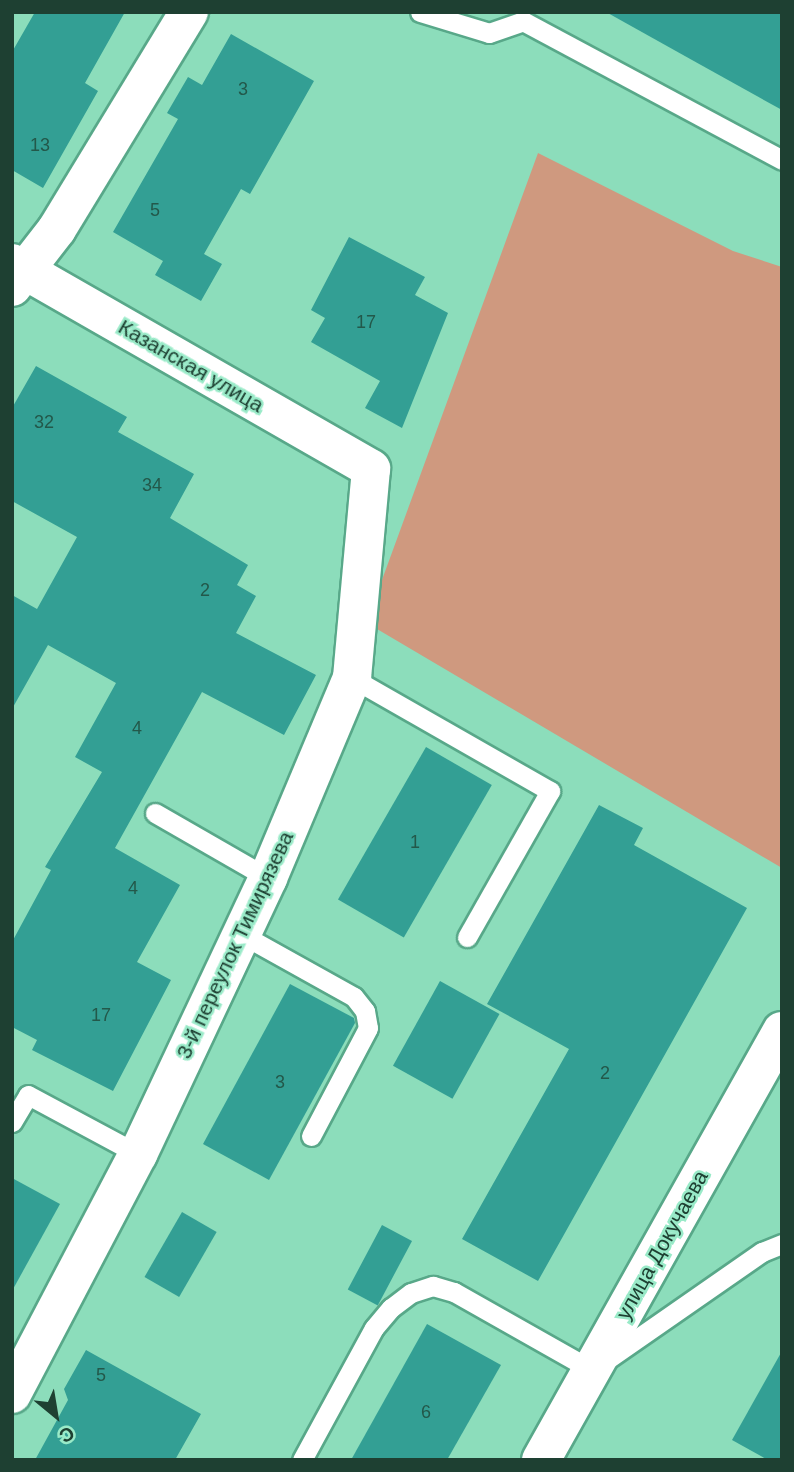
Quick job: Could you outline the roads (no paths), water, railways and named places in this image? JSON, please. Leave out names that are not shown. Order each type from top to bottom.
[{"type":"street","points":[[16,273],[57,229],[189,12]]},
{"type":"street","name":"Казанская улица","points":[[16,273],[370,469]]},
{"type":"street","name":"3-й переулок Тимирязева","points":[[12,1394],[138,1154],[268,878],[352,678],[370,469]]},
{"type":"street","name":"улица Докучаева","points":[[541,1460],[782,1031]]},
{"type":"lane","points":[[420,12],[489,33],[525,16],[782,160]]},
{"type":"lane","points":[[352,678],[550,790],[467,937]]},
{"type":"lane","points":[[155,813],[268,878]]},
{"type":"lane","points":[[241,934],[355,997],[365,1011],[368,1028],[312,1136]]},
{"type":"lane","points":[[12,1122],[28,1095],[138,1154]]},
{"type":"lane","points":[[302,1460],[374,1328],[411,1293],[433,1286],[454,1292],[592,1370],[762,1252],[782,1244]]}]
